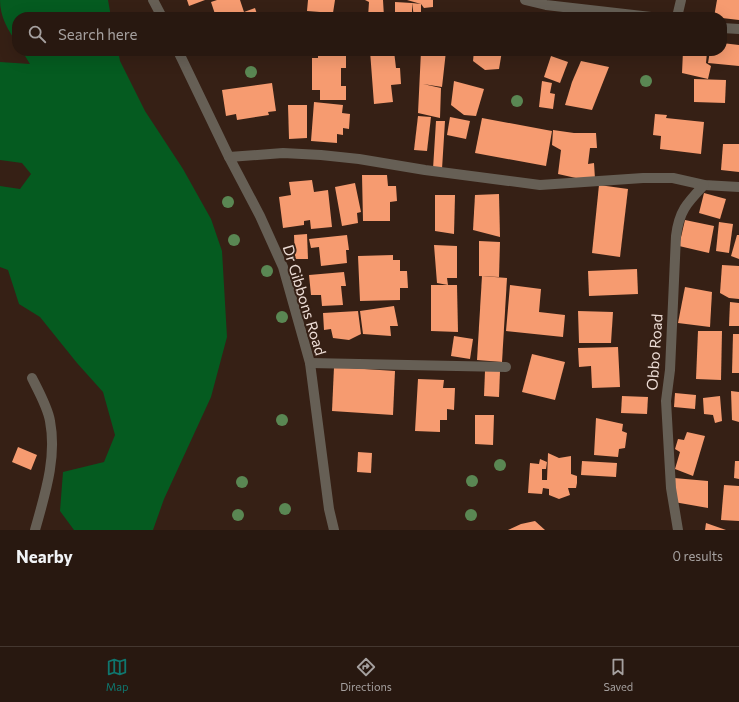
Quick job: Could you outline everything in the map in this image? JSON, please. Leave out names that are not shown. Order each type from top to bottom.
[{"type":"street","points":[[154,0],[160,12]]},
{"type":"street","points":[[525,0],[546,5],[607,12]]},
{"type":"street","points":[[678,12],[681,0]]},
{"type":"street","points":[[727,28],[739,29]]},
{"type":"street","name":"Dr Gibbons Road","points":[[180,56],[260,216],[283,267],[310,363],[328,501],[334,530]]},
{"type":"street","points":[[229,156],[283,153],[321,155],[540,185],[643,178],[673,178],[704,185],[739,187]]},
{"type":"street","name":"Obbo Road","points":[[678,530],[671,488],[666,401],[670,370],[676,236],[677,223],[685,206],[704,185]]},
{"type":"street","points":[[310,363],[506,367]]},
{"type":"street","points":[[32,378],[50,420],[52,452],[49,480],[35,530]]},
{"type":"green space","points":[[0,0],[108,0],[110,12],[12,12],[12,35],[3,18]]},
{"type":"green space","points":[[25,56],[119,56],[120,61],[145,111],[183,169],[211,219],[222,251],[227,337],[211,397],[164,499],[153,530],[74,530],[60,511],[63,472],[104,462],[115,435],[103,392],[77,363],[40,317],[19,304],[8,270],[0,267],[0,186],[20,189],[31,174],[22,163],[0,160],[0,62],[30,64]]},
{"type":"building","points":[[187,0],[205,0],[189,6]]},
{"type":"building","points":[[217,0],[240,0],[244,12],[214,12],[211,2]]},
{"type":"building","points":[[308,0],[335,0],[333,12],[307,11]]},
{"type":"building","points":[[365,0],[383,0],[384,12],[368,12],[369,2]]},
{"type":"building","points":[[407,0],[433,0],[433,7],[424,8],[421,4]]},
{"type":"building","points":[[717,0],[739,0],[739,20],[727,19],[727,12],[715,12]]},
{"type":"building","points":[[395,2],[412,3],[412,12],[395,12]]},
{"type":"building","points":[[412,3],[421,4],[421,12],[413,12]]},
{"type":"building","points":[[255,8],[256,12],[244,12]]},
{"type":"building","points":[[727,44],[739,45],[739,66],[708,63],[709,56],[727,56]]},
{"type":"building","points":[[318,56],[346,56],[346,68],[341,68],[341,86],[346,86],[346,100],[320,100],[320,90],[312,90],[312,58],[318,58]]},
{"type":"building","points":[[370,56],[395,56],[396,68],[400,68],[401,84],[391,85],[393,102],[374,104]]},
{"type":"building","points":[[421,56],[445,56],[442,87],[423,84],[441,88],[440,118],[418,113]]},
{"type":"building","points":[[474,56],[501,56],[499,69],[485,70],[473,61]]},
{"type":"building","points":[[551,56],[568,62],[560,83],[544,77]]},
{"type":"building","points":[[683,56],[707,56],[706,63],[711,66],[708,79],[682,73]]},
{"type":"building","points":[[581,61],[609,67],[592,110],[565,105],[572,82]]},
{"type":"building","points":[[694,79],[726,80],[725,103],[694,102]]},
{"type":"building","points":[[454,81],[484,89],[476,116],[464,115],[451,105]]},
{"type":"building","points":[[542,81],[552,83],[550,93],[555,94],[553,109],[539,107]]},
{"type":"building","points":[[272,83],[276,111],[268,112],[269,115],[237,120],[236,114],[226,116],[222,90]]},
{"type":"building","points":[[314,102],[343,105],[342,113],[350,114],[349,129],[343,128],[343,135],[337,134],[337,143],[311,141]]},
{"type":"building","points":[[288,105],[307,105],[307,138],[289,139]]},
{"type":"building","points":[[655,114],[667,115],[666,118],[704,122],[701,154],[660,149],[661,136],[653,135]]},
{"type":"building","points":[[418,116],[431,117],[427,151],[414,150]]},
{"type":"building","points":[[450,117],[470,121],[466,139],[447,135]]},
{"type":"building","points":[[482,118],[552,131],[546,166],[475,153]]},
{"type":"building","points":[[436,121],[445,121],[442,169],[433,169]]},
{"type":"building","points":[[553,130],[574,133],[596,133],[597,148],[590,148],[588,164],[594,163],[595,179],[576,178],[558,174],[561,150],[552,145]]},
{"type":"building","points":[[723,144],[739,144],[739,172],[721,170]]},
{"type":"building","points":[[362,175],[387,175],[388,186],[396,186],[397,201],[390,202],[390,221],[363,221]]},
{"type":"building","points":[[312,180],[314,192],[328,190],[332,227],[311,229],[310,220],[304,221],[304,225],[283,228],[279,197],[291,195],[289,182]]},
{"type":"building","points":[[355,183],[361,212],[357,213],[358,223],[342,226],[335,187]]},
{"type":"building","points":[[599,185],[628,189],[620,257],[592,253]]},
{"type":"building","points":[[704,193],[726,199],[720,219],[699,213]]},
{"type":"building","points":[[499,194],[500,237],[473,230],[475,195]]},
{"type":"building","points":[[435,195],[455,195],[454,234],[435,231]]},
{"type":"building","points":[[685,220],[714,226],[709,253],[679,246]]},
{"type":"building","points":[[719,222],[733,224],[729,253],[716,251]]},
{"type":"building","points":[[307,234],[308,259],[295,259],[294,235]]},
{"type":"building","points":[[347,235],[349,250],[346,250],[347,263],[321,266],[319,247],[311,248],[309,239]]},
{"type":"building","points":[[737,235],[739,235],[739,259],[731,256]]},
{"type":"building","points":[[479,241],[500,242],[499,277],[479,276]]},
{"type":"building","points":[[434,245],[457,246],[457,278],[447,278],[448,285],[437,283]]},
{"type":"building","points":[[393,255],[393,260],[400,260],[400,271],[407,271],[408,288],[400,288],[400,300],[360,301],[358,256]]},
{"type":"building","points":[[722,265],[739,266],[739,299],[729,298],[720,293]]},
{"type":"building","points":[[637,269],[638,294],[589,296],[588,271]]},
{"type":"building","points":[[344,272],[346,286],[341,286],[343,305],[322,306],[321,295],[311,295],[309,275]]},
{"type":"building","points":[[482,276],[507,278],[502,362],[477,360]]},
{"type":"building","points":[[431,285],[457,285],[458,332],[431,331]]},
{"type":"building","points":[[510,285],[541,289],[539,312],[565,315],[563,337],[506,331]]},
{"type":"building","points":[[685,287],[712,292],[710,327],[678,323]]},
{"type":"building","points":[[730,302],[739,303],[739,326],[729,326]]},
{"type":"building","points":[[394,306],[398,326],[390,326],[391,336],[363,334],[360,311]]},
{"type":"building","points":[[358,311],[361,334],[349,340],[333,338],[331,329],[324,330],[323,313]]},
{"type":"building","points":[[578,311],[613,312],[611,343],[579,343]]},
{"type":"building","points":[[698,331],[722,331],[721,380],[696,379]]},
{"type":"building","points":[[733,334],[739,334],[739,373],[732,373]]},
{"type":"building","points":[[454,336],[473,339],[470,359],[451,356]]},
{"type":"building","points":[[618,347],[620,387],[592,388],[591,366],[579,367],[578,348]]},
{"type":"building","points":[[532,354],[565,362],[555,400],[522,392]]},
{"type":"building","points":[[334,367],[395,371],[393,415],[332,411]]},
{"type":"building","points":[[485,371],[500,371],[499,397],[484,396]]},
{"type":"building","points":[[418,379],[444,380],[443,388],[455,388],[454,410],[447,409],[447,420],[440,420],[440,432],[415,431]]},
{"type":"building","points":[[731,391],[739,392],[739,422],[732,420]]},
{"type":"building","points":[[675,393],[696,395],[695,409],[674,407]]},
{"type":"building","points":[[622,396],[648,397],[647,414],[621,413]]},
{"type":"building","points":[[720,396],[722,421],[715,423],[713,415],[704,414],[703,398]]},
{"type":"building","points":[[475,415],[494,415],[493,445],[475,444]]},
{"type":"building","points":[[596,418],[623,424],[622,431],[627,433],[625,448],[619,449],[618,457],[594,455]]},
{"type":"building","points":[[687,432],[705,436],[693,476],[675,469],[680,452],[675,449],[678,439],[684,440]]},
{"type":"building","points":[[18,447],[37,455],[31,470],[12,462]]},
{"type":"building","points":[[358,452],[372,453],[371,473],[357,472]]},
{"type":"building","points":[[548,453],[559,458],[571,456],[571,474],[577,476],[577,483],[576,488],[568,488],[570,495],[559,499],[549,495],[549,489],[543,488],[542,494],[528,493],[530,463],[539,464],[540,459],[547,462],[546,469],[542,469],[542,480],[547,480]]},
{"type":"building","points":[[582,461],[617,463],[616,477],[581,475]]},
{"type":"building","points":[[735,461],[739,461],[739,479],[734,478]]},
{"type":"building","points":[[674,478],[708,481],[708,508],[674,502]]},
{"type":"building","points":[[724,485],[739,486],[739,521],[721,520]]},
{"type":"building","points":[[535,521],[545,530],[508,530],[521,524]]},
{"type":"building","points":[[706,523],[726,530],[705,530]]}]
